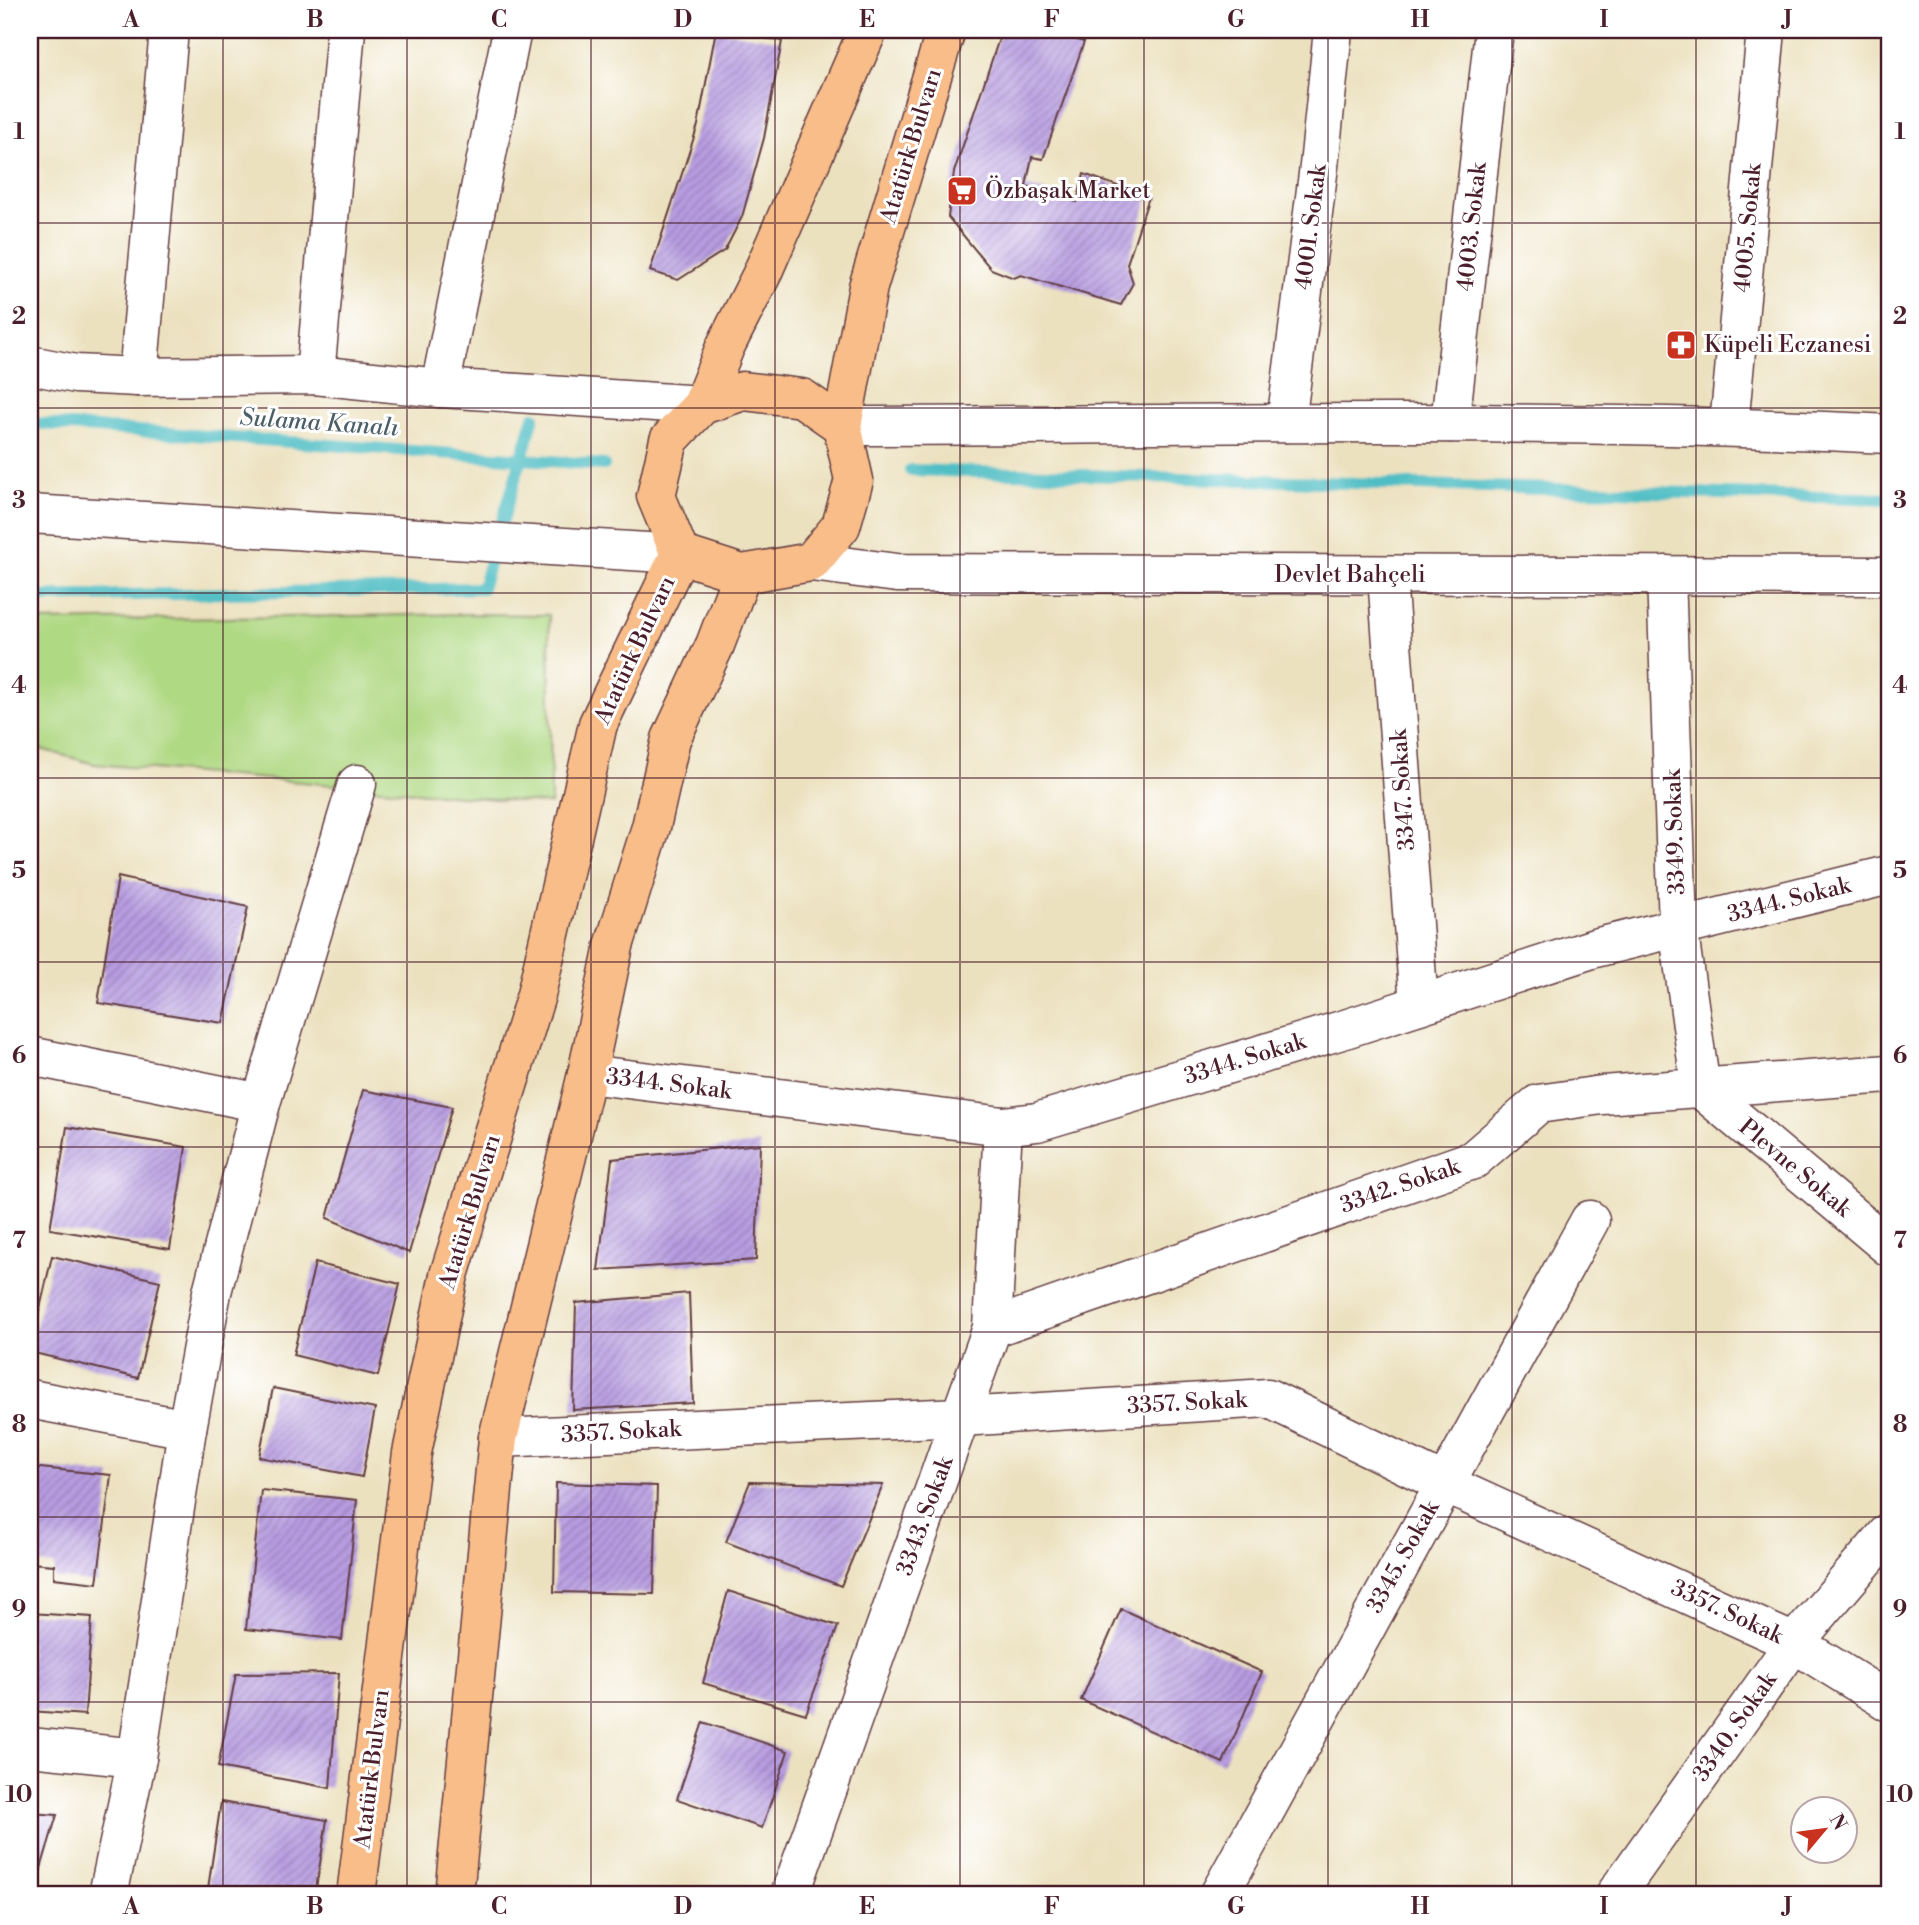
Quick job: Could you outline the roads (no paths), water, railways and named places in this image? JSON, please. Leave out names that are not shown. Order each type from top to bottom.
[{"type":"main road","points":[[702,405],[743,391],[802,398],[842,426],[854,480],[841,526],[811,562],[742,573],[680,554],[656,496],[668,440],[702,405],[725,347],[761,276],[868,30]]},
{"type":"main road","name":"Atatürk Bulvarı","points":[[842,426],[868,287],[946,30]]},
{"type":"main road","name":"Atatürk Bulvarı","points":[[356,1895],[412,1453],[449,1275],[537,995],[598,724],[680,554]]},
{"type":"main road","points":[[454,1895],[498,1438],[587,1074],[614,946],[651,827],[671,739],[715,645],[742,573]]},
{"type":"street","points":[[138,377],[169,30]]},
{"type":"street","points":[[315,375],[346,30]]},
{"type":"street","points":[[440,388],[512,30]]},
{"type":"street","name":"4001. Sokak","points":[[1286,423],[1320,166],[1333,30]]},
{"type":"street","name":"4003. Sokak","points":[[1450,423],[1494,30]]},
{"type":"street","name":"4005. Sokak","points":[[1729,426],[1766,30]]},
{"type":"street","points":[[30,365],[76,374],[138,377],[315,375],[440,388],[702,405]]},
{"type":"street","points":[[842,426],[1450,423],[1729,426],[1889,434]]},
{"type":"street","points":[[30,513],[680,554]]},
{"type":"street","name":"Devlet Bahçeli","points":[[811,562],[897,573],[1889,576]]},
{"type":"street","name":"3349. Sokak","points":[[1666,575],[1678,927],[1701,1089]]},
{"type":"street","name":"3347. Sokak","points":[[1387,576],[1419,1005]]},
{"type":"street","points":[[108,1895],[137,1758],[187,1429],[212,1292],[261,1103],[357,784]]},
{"type":"street","name":"3344. Sokak","points":[[587,1074],[1003,1126],[1037,1122],[1595,948],[1889,875]]},
{"type":"street","points":[[30,1056],[261,1103]]},
{"type":"street","name":"3342. Sokak","points":[[992,1328],[1473,1160],[1538,1104],[1602,1095],[1889,1074]]},
{"type":"street","name":"Plevne Sokak","points":[[1701,1089],[1889,1247]]},
{"type":"street","name":"3343. Sokak","points":[[790,1895],[992,1328],[1003,1126]]},
{"type":"street","name":"3345. Sokak","points":[[1219,1895],[1443,1483],[1590,1220]]},
{"type":"street","name":"3357. Sokak","points":[[498,1438],[960,1417],[1268,1398],[1443,1483],[1794,1643],[1889,1702]]},
{"type":"street","points":[[30,1399],[187,1429]]},
{"type":"street","name":"3340. Sokak","points":[[1615,1895],[1794,1643],[1889,1531]]},
{"type":"street","points":[[30,1747],[137,1758]]},
{"type":"waterway","points":[[30,597],[482,588],[534,417]]},
{"type":"waterway","name":"Sulama Kanalı","points":[[30,423],[604,465]]},
{"type":"waterway","points":[[910,470],[1889,499]]},
{"type":"place","name":"Özbaşak Market","points":[[962,191]]},
{"type":"place","name":"Küpeli Eczanesi","points":[[1681,345]]}]
